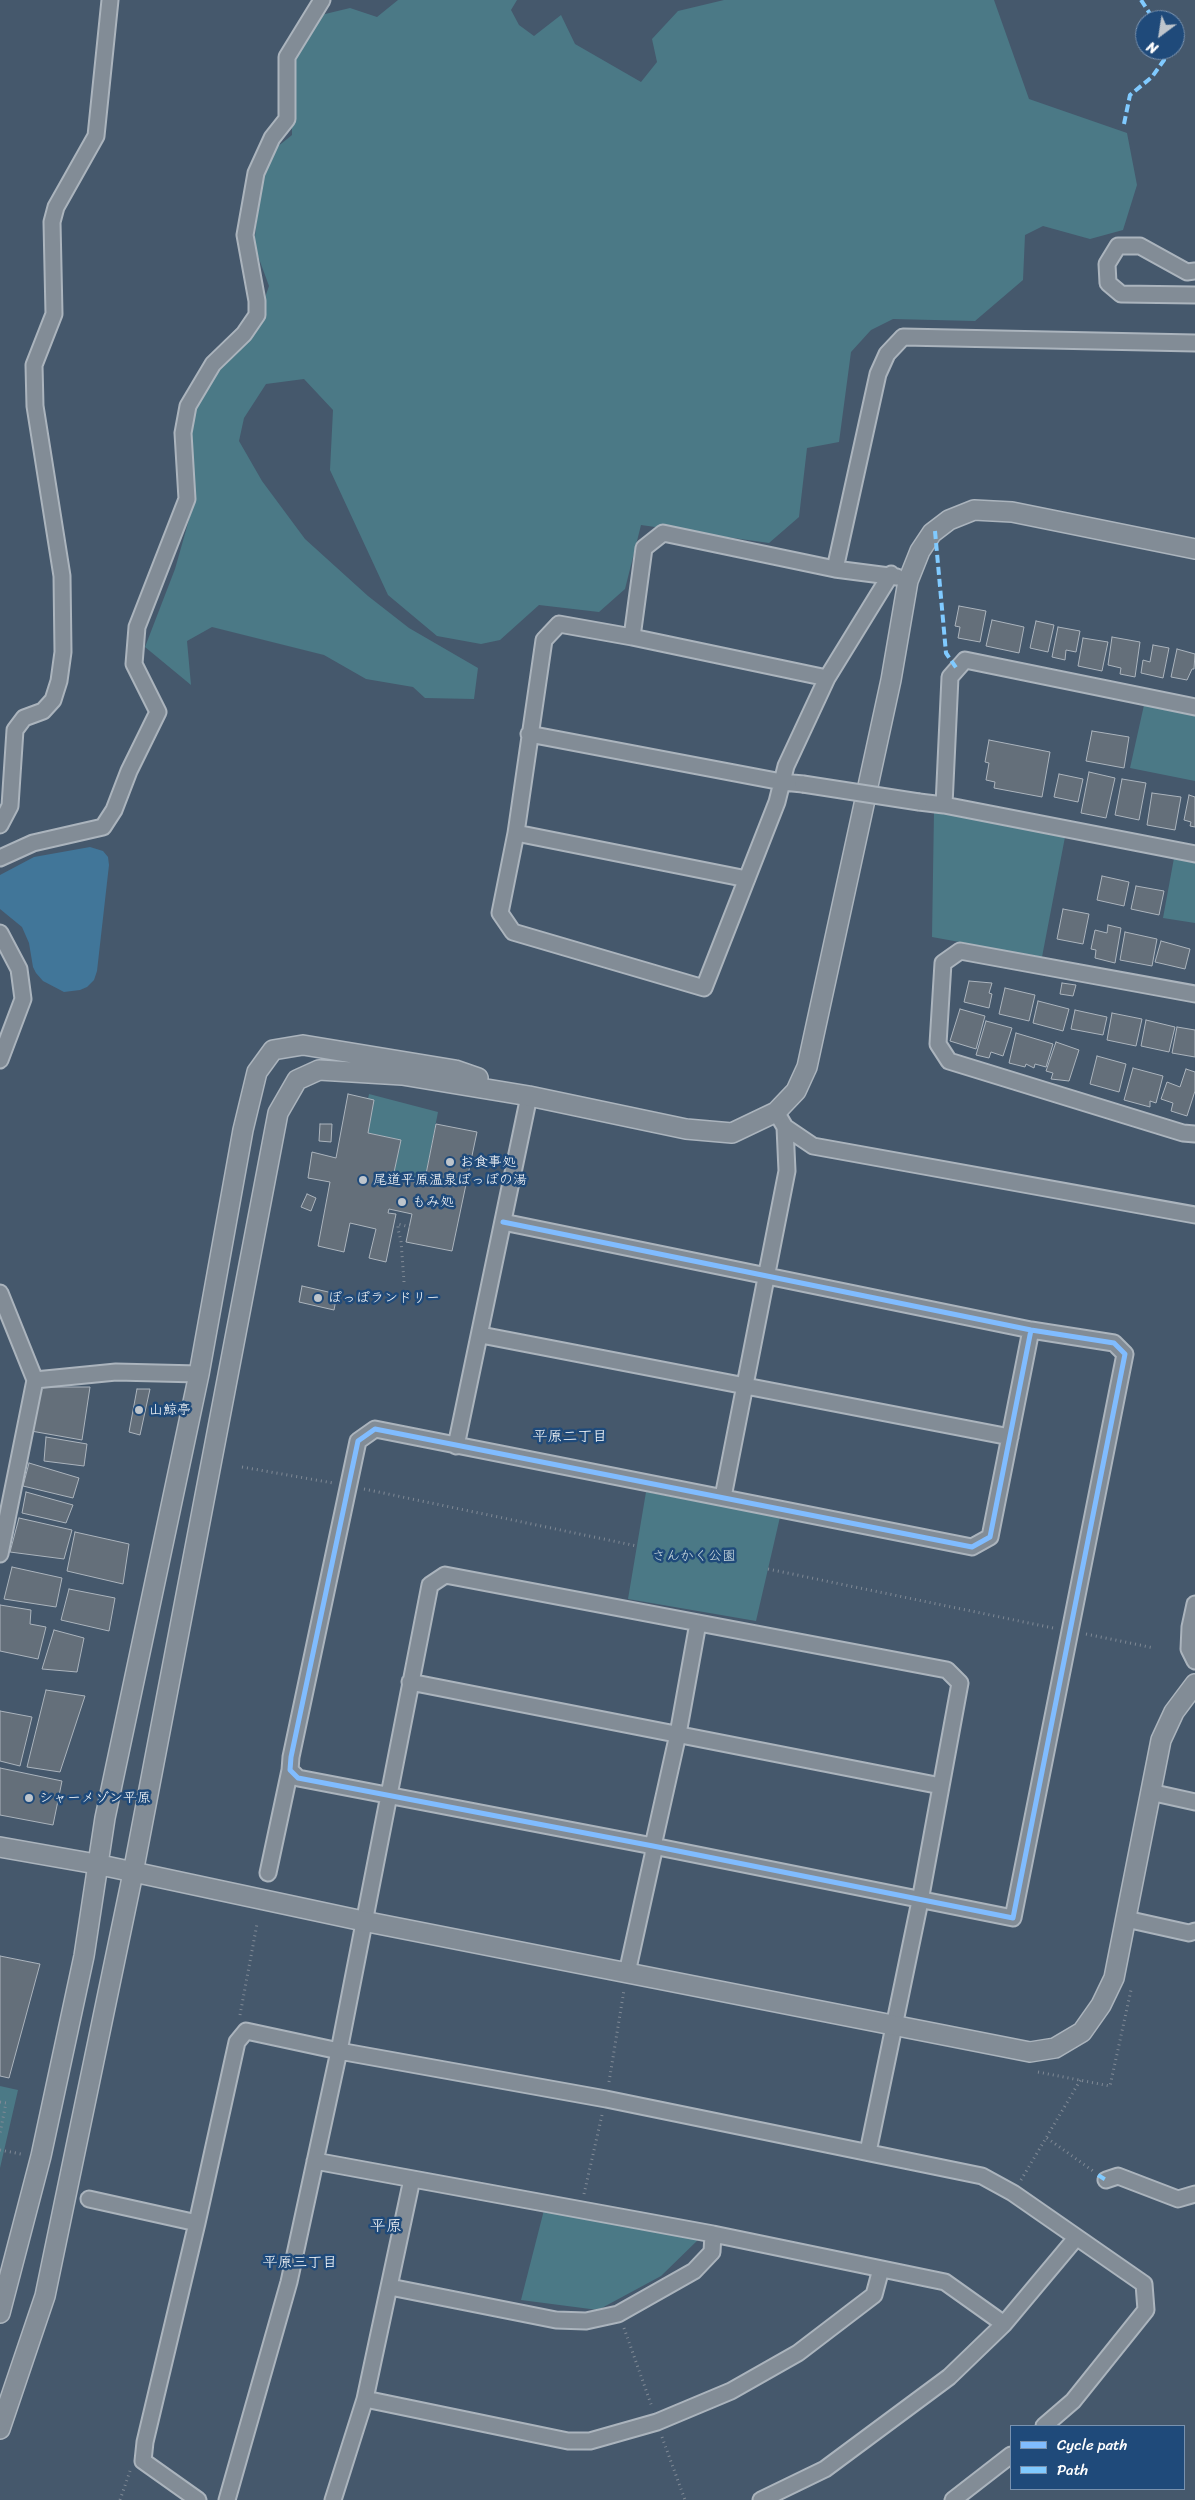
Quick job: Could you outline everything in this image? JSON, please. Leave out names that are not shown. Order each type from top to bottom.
[{"type":"street","points":[[0,825],[10,806],[15,730],[24,718],[43,711],[53,700],[59,681],[63,652],[62,576],[35,406],[34,365],[54,314],[52,222],[56,207],[96,136],[110,0]]},
{"type":"street","points":[[0,858],[32,843],[103,827],[114,810],[129,771],[158,712],[134,664],[137,627],[187,499],[183,433],[188,406],[213,364],[244,334],[256,315],[257,301],[244,235],[256,173],[272,138],[287,120],[287,57],[322,0]]},
{"type":"street","points":[[1195,272],[1187,272],[1140,246],[1118,246],[1106,264],[1108,283],[1121,294],[1195,295]]},
{"type":"street","points":[[835,569],[878,374],[887,354],[903,338],[1195,343]]},
{"type":"street","points":[[827,678],[632,636],[560,624],[544,640],[516,833],[500,913],[513,932],[704,988],[777,802],[786,766],[827,678],[932,533],[949,520],[974,510],[1012,512],[1195,549]]},
{"type":"street","points":[[632,636],[644,548],[663,533],[835,569],[899,577]]},
{"type":"street","points":[[723,1497],[747,1385],[766,1275],[788,1171],[780,1120],[807,1067],[891,680],[899,577]]},
{"type":"street","points":[[944,804],[950,677],[965,660],[1195,707]]},
{"type":"street","points":[[529,734],[782,782],[944,804],[1195,854]]},
{"type":"street","points":[[516,833],[747,878]]},
{"type":"street","points":[[0,933],[19,969],[23,999],[0,1060]]},
{"type":"street","points":[[1195,994],[960,951],[944,963],[938,1044],[949,1061],[1183,1133],[1195,1134]]},
{"type":"street","points":[[0,2313],[41,2156],[84,1956],[96,1864],[199,1374],[224,1244],[243,1130],[257,1072],[273,1050],[303,1045],[455,1070],[529,1096]]},
{"type":"street","points":[[0,2429],[45,2296],[133,1874],[278,1113],[297,1080],[319,1070],[402,1075],[529,1096],[686,1129],[732,1133],[780,1120]]},
{"type":"street","points":[[456,1446],[481,1335],[529,1096]]},
{"type":"street","points":[[780,1120],[813,1146],[1195,1215]]},
{"type":"street","points":[[290,1770],[298,1778],[1013,1918],[1125,1354],[1114,1343],[1032,1330],[503,1222]]},
{"type":"street","points":[[224,1244],[253,1251]]},
{"type":"street","points":[[0,1293],[35,1380],[0,1554]]},
{"type":"street","points":[[268,1873],[358,1441],[375,1429],[972,1547],[990,1537],[1032,1330]]},
{"type":"street","points":[[481,1335],[1010,1437]]},
{"type":"street","points":[[35,1380],[116,1372],[199,1374]]},
{"type":"street","points":[[227,2500],[289,2282],[339,2051],[430,1585],[444,1575],[947,1670],[960,1683],[920,1901],[868,2152]]},
{"type":"street","points":[[1195,1604],[1190,1627],[1189,1649],[1195,1661]]},
{"type":"street","points":[[627,1972],[678,1734],[698,1623]]},
{"type":"street","points":[[410,1682],[941,1786]]},
{"type":"street","points":[[0,1848],[96,1864],[133,1874],[363,1921],[1030,2052],[1056,2048],[1082,2032],[1102,2005],[1114,1978],[1161,1740],[1174,1712],[1195,1684]]},
{"type":"street","points":[[1150,1792],[1195,1802]]},
{"type":"street","points":[[1126,1920],[1189,1933],[1195,1931]]},
{"type":"street","points":[[198,2500],[143,2461],[145,2442],[197,2223],[237,2042],[246,2031],[339,2051],[606,2099],[982,2176],[1013,2193],[1144,2284],[1146,2310],[1073,2401],[1045,2425]]},
{"type":"street","points":[[315,2161],[713,2234],[945,2282],[1004,2324]]},
{"type":"street","points":[[1102,2178],[1118,2176],[1178,2199],[1195,2194]]},
{"type":"street","points":[[333,2500],[365,2399],[412,2179]]},
{"type":"street","points":[[89,2199],[197,2223]]},
{"type":"street","points":[[390,2287],[556,2320],[586,2321],[618,2314],[694,2271],[712,2252],[713,2234]]},
{"type":"street","points":[[761,2500],[825,2469],[949,2377],[1004,2324],[1076,2238]]},
{"type":"street","points":[[365,2399],[568,2440],[590,2440],[657,2422],[723,2394],[798,2352],[874,2295],[881,2269]]},
{"type":"street","points":[[953,2500],[1010,2456]]},
{"type":"path","points":[[404,1282],[398,1224],[410,1227]]},
{"type":"path","points":[[242,1466],[349,1486],[637,1546]]},
{"type":"path","points":[[768,1569],[1154,1648]]},
{"type":"path","points":[[246,2031],[239,2022],[256,1924]]},
{"type":"path","points":[[1013,2193],[1081,2079]]},
{"type":"path","points":[[0,2102],[6,2103],[0,2133]]},
{"type":"path","points":[[1047,2138],[1102,2178]]},
{"type":"path","points":[[120,2500],[133,2465],[143,2461]]},
{"type":"green space","points":[[398,0],[517,0],[511,10],[519,25],[534,36],[561,15],[575,44],[641,82],[657,62],[652,39],[678,11],[724,0],[994,0],[1029,99],[1127,133],[1137,185],[1123,230],[1090,239],[1043,226],[1025,235],[1023,280],[975,321],[893,319],[871,330],[851,352],[839,442],[807,448],[799,517],[769,543],[641,525],[625,589],[599,612],[539,605],[500,640],[481,644],[437,636],[388,595],[330,470],[333,410],[304,379],[266,384],[244,418],[239,441],[262,481],[305,539],[368,596],[409,628],[478,668],[474,699],[425,698],[413,687],[366,679],[324,655],[212,627],[187,641],[191,685],[145,647],[175,569],[194,502],[187,430],[191,404],[260,312],[269,286],[254,245],[261,183],[277,147],[292,135],[291,61],[321,15],[350,8],[377,17]]},
{"type":"green space","points":[[1144,705],[1195,716],[1195,781],[1130,768]]},
{"type":"green space","points":[[934,811],[1065,837],[1042,957],[932,937]]},
{"type":"green space","points":[[1174,858],[1195,862],[1195,923],[1163,918]]},
{"type":"green space","points":[[369,1094],[438,1112],[424,1184],[393,1177],[401,1140],[368,1133],[374,1100],[368,1099]]},
{"type":"green space","name":"さんかく公園","points":[[646,1492],[780,1517],[756,1621],[628,1599]]},
{"type":"green space","points":[[0,2086],[18,2090],[0,2168]]},
{"type":"green space","points":[[544,2210],[702,2236],[661,2276],[598,2310],[521,2300]]},
{"type":"water","points":[[90,847],[103,851],[108,857],[109,865],[97,971],[94,980],[87,987],[64,992],[43,981],[36,973],[33,967],[29,943],[22,927],[0,909],[0,875],[34,857]]},
{"type":"building","points":[[959,606],[986,611],[980,642],[958,638],[960,627],[955,626]]},
{"type":"building","points":[[992,620],[1024,627],[1019,653],[986,646]]},
{"type":"building","points":[[1036,621],[1054,625],[1048,652],[1030,648]]},
{"type":"building","points":[[1058,627],[1080,631],[1076,652],[1066,650],[1065,660],[1052,657]]},
{"type":"building","points":[[1112,637],[1140,642],[1135,677],[1120,674],[1121,668],[1108,665]]},
{"type":"building","points":[[1083,638],[1108,642],[1102,671],[1078,666]]},
{"type":"building","points":[[1153,645],[1169,648],[1163,678],[1141,673],[1143,660],[1150,662]]},
{"type":"building","points":[[1177,649],[1195,654],[1194,669],[1192,669],[1187,680],[1171,677]]},
{"type":"building","points":[[1092,731],[1129,737],[1124,768],[1086,761]]},
{"type":"building","points":[[989,740],[1050,752],[1042,797],[994,788],[995,782],[986,780],[989,763],[985,762]]},
{"type":"building","points":[[1089,772],[1115,778],[1106,818],[1081,813]]},
{"type":"building","points":[[1059,774],[1083,779],[1078,802],[1054,797]]},
{"type":"building","points":[[1122,779],[1146,783],[1139,820],[1115,815]]},
{"type":"building","points":[[1152,793],[1181,797],[1175,830],[1147,825]]},
{"type":"building","points":[[1189,795],[1195,797],[1195,827],[1190,826],[1191,822],[1184,820]]},
{"type":"building","points":[[1102,876],[1129,882],[1124,906],[1097,900]]},
{"type":"building","points":[[1136,886],[1164,891],[1159,915],[1131,909]]},
{"type":"building","points":[[1063,909],[1089,914],[1083,944],[1057,939]]},
{"type":"building","points":[[1108,925],[1121,928],[1115,963],[1095,958],[1096,950],[1091,949],[1095,930],[1107,933]]},
{"type":"building","points":[[1125,932],[1157,939],[1152,966],[1120,960]]},
{"type":"building","points":[[1161,941],[1190,949],[1185,969],[1155,962]]},
{"type":"building","points":[[969,981],[992,983],[989,993],[992,994],[989,1008],[964,1002]]},
{"type":"building","points":[[1062,983],[1076,985],[1073,996],[1060,994]]},
{"type":"building","points":[[1005,988],[1035,995],[1029,1021],[999,1014]]},
{"type":"building","points":[[1038,1001],[1069,1009],[1063,1031],[1033,1023]]},
{"type":"building","points":[[960,1009],[985,1016],[976,1049],[950,1041]]},
{"type":"building","points":[[1075,1010],[1107,1017],[1103,1035],[1071,1029]]},
{"type":"building","points":[[1112,1013],[1142,1019],[1136,1046],[1107,1040]]},
{"type":"building","points":[[1146,1020],[1175,1027],[1169,1052],[1141,1046]]},
{"type":"building","points":[[986,1021],[1012,1028],[1003,1056],[991,1052],[989,1058],[976,1055]]},
{"type":"building","points":[[1177,1027],[1195,1030],[1195,1057],[1172,1053]]},
{"type":"building","points":[[1016,1033],[1053,1044],[1046,1067],[1035,1064],[1034,1068],[1026,1064],[1025,1067],[1009,1063]]},
{"type":"building","points":[[1056,1042],[1079,1050],[1069,1081],[1051,1079],[1053,1073],[1046,1071]]},
{"type":"building","points":[[1097,1056],[1126,1064],[1119,1092],[1090,1084]]},
{"type":"building","points":[[1133,1068],[1163,1076],[1156,1103],[1150,1101],[1150,1107],[1124,1100]]},
{"type":"building","points":[[1186,1069],[1195,1072],[1195,1091],[1187,1116],[1171,1111],[1173,1103],[1161,1099],[1167,1082],[1180,1087]]},
{"type":"building","name":"尾道平原温泉ぽっぽの湯","points":[[348,1094],[374,1100],[368,1133],[401,1140],[393,1177],[424,1184],[436,1124],[477,1132],[452,1251],[406,1242],[412,1214],[389,1209],[388,1213],[396,1214],[386,1262],[369,1258],[376,1229],[350,1223],[344,1252],[318,1246],[330,1182],[308,1178],[312,1152],[336,1158]]},
{"type":"building","points":[[320,1124],[332,1124],[331,1142],[319,1141]]},
{"type":"building","points":[[307,1194],[316,1198],[311,1211],[301,1207]]},
{"type":"building","name":"ぽっぽランドリー","points":[[302,1286],[337,1294],[334,1310],[299,1302]]},
{"type":"building","points":[[38,1387],[90,1387],[82,1440],[31,1431]]},
{"type":"building","name":"山鯨亭","points":[[137,1389],[150,1389],[140,1435],[129,1432]]},
{"type":"building","points":[[46,1437],[87,1444],[84,1466],[44,1461]]},
{"type":"building","points":[[29,1463],[79,1478],[73,1498],[23,1486]]},
{"type":"building","points":[[26,1492],[73,1505],[66,1523],[22,1513]]},
{"type":"building","points":[[19,1518],[72,1530],[64,1559],[10,1552]]},
{"type":"building","points":[[75,1532],[129,1544],[123,1584],[67,1571]]},
{"type":"building","points":[[12,1567],[62,1578],[56,1607],[4,1599]]},
{"type":"building","points":[[69,1589],[115,1598],[109,1631],[61,1620]]},
{"type":"building","points":[[0,1605],[31,1610],[30,1624],[46,1627],[38,1659],[0,1651]]},
{"type":"building","points":[[54,1630],[84,1638],[77,1672],[42,1669]]},
{"type":"building","points":[[46,1690],[85,1696],[60,1772],[27,1767]]},
{"type":"building","points":[[0,1711],[32,1717],[20,1766],[0,1761]]},
{"type":"building","name":"シャーメゾン平原","points":[[0,1768],[62,1781],[53,1825],[0,1815]]},
{"type":"building","points":[[0,1956],[40,1964],[9,2078],[0,2076]]},
{"type":"marked path","points":[[1141,0],[1148,10]]},
{"type":"marked path","points":[[1124,124],[1130,95],[1152,77],[1164,60]]},
{"type":"marked path","points":[[935,531],[946,653],[957,669]]},
{"type":"marked path","points":[[1098,2175],[1106,2180]]},
{"type":"cycle path","points":[[503,1222],[1031,1330],[1114,1343],[1125,1354],[1013,1918],[298,1778],[290,1770],[291,1757],[358,1441],[375,1429],[972,1547],[990,1537],[1031,1330]]},
{"type":"place","name":"お食事処","points":[[450,1162]]},
{"type":"place","name":"尾道平原温泉ぽっぽの湯","points":[[363,1180]]},
{"type":"place","name":"もみ処","points":[[402,1202]]},
{"type":"place","name":"ぽっぽランドリー","points":[[318,1298]]},
{"type":"place","name":"山鯨亭","points":[[139,1410]]},
{"type":"place","name":"シャーメゾン平原","points":[[29,1798]]},
{"type":"district","name":"平原二丁目","points":[[570,1437]]},
{"type":"district","name":"平原","points":[[386,2227]]},
{"type":"district","name":"平原三丁目","points":[[300,2263]]}]
